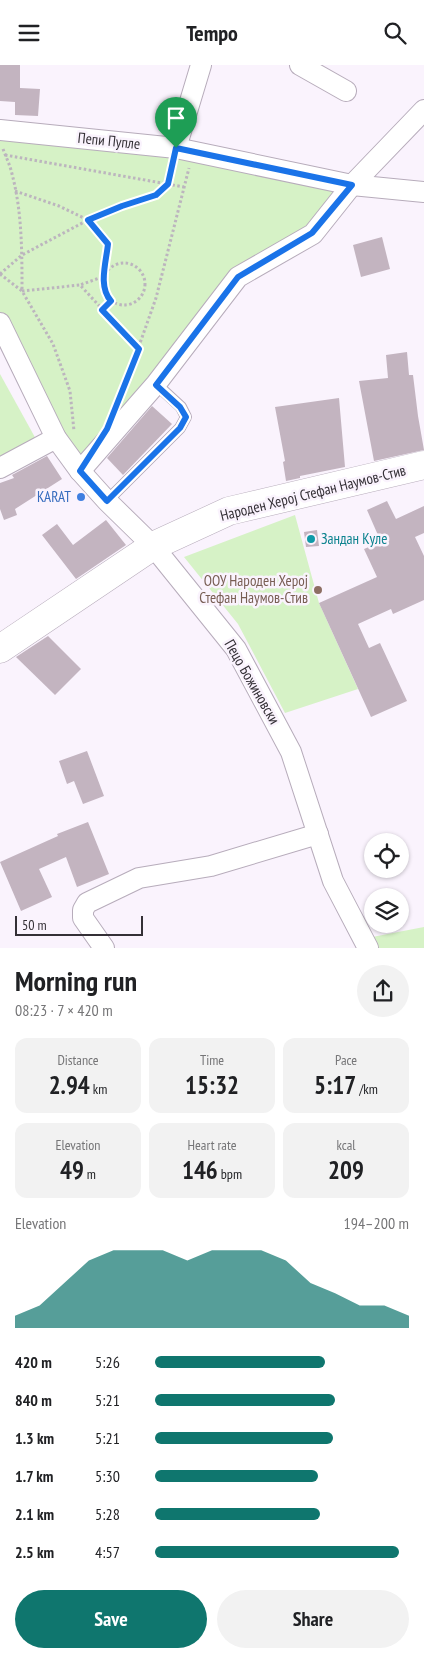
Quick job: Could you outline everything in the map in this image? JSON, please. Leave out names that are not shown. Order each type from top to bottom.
[{"type":"street","points":[[184,150],[201,65]]},
{"type":"street","points":[[300,65],[346,91]]},
{"type":"street","points":[[80,471],[156,385],[238,277],[312,233],[352,185],[424,109]]},
{"type":"street","name":"Пепи Пупле","points":[[0,130],[184,150],[352,185],[424,191]]},
{"type":"street","name":"Пецо Божиновски","points":[[0,323],[65,436],[80,471],[107,501],[154,546],[236,649],[291,752],[333,881],[368,948]]},
{"type":"street","points":[[0,469],[65,436]]},
{"type":"street","name":"Народен Херој Стефан Наумов-Стив","points":[[0,649],[154,546],[228,511],[424,465]]},
{"type":"street","points":[[104,948],[83,918],[83,910],[87,903],[139,877],[211,867],[318,834]]},
{"type":"lane","points":[[107,501],[180,428],[186,417],[180,407],[156,385]]},
{"type":"path","points":[[0,146],[12,174],[19,215],[22,291]]},
{"type":"path","points":[[65,436],[70,391],[52,344],[22,291],[0,274],[22,255],[88,220],[156,195],[168,184],[184,150]]},
{"type":"path","points":[[118,402],[139,349],[156,298],[184,187],[184,150]]},
{"type":"path","points":[[5,155],[184,187]]},
{"type":"path","points":[[15,191],[59,206],[88,220],[108,244],[105,276],[103,283],[104,290],[111,301],[124,305],[137,301],[144,289],[145,282],[139,270],[127,263],[114,266],[105,276],[80,285],[22,291]]},
{"type":"path","points":[[80,285],[139,349]]},
{"type":"path","points":[[102,310],[111,301]]},
{"type":"green space","points":[[0,130],[352,185],[313,234],[238,277],[80,471],[0,323]]},
{"type":"green space","points":[[0,374],[37,441],[0,461]]},
{"type":"green space","points":[[295,515],[319,603],[358,689],[285,713],[238,624],[184,557]]},
{"type":"green space","points":[[424,927],[424,948],[374,948],[367,938],[393,933],[409,933],[409,930]]},
{"type":"building","points":[[0,65],[20,65],[20,88],[40,89],[38,116],[15,115],[15,102],[0,101]]},
{"type":"building","points":[[382,237],[390,269],[361,277],[353,245]]},
{"type":"building","points":[[407,352],[409,375],[413,375],[424,450],[374,461],[359,381],[388,378],[386,355]]},
{"type":"building","points":[[339,398],[345,467],[300,476],[300,478],[286,481],[283,462],[285,461],[275,407]]},
{"type":"building","points":[[152,406],[172,424],[123,475],[107,458]]},
{"type":"building","points":[[47,456],[62,479],[15,509],[17,515],[4,520],[0,509],[0,483],[14,478],[12,475]]},
{"type":"building","points":[[387,501],[396,519],[424,506],[424,533],[415,537],[424,556],[424,600],[393,614],[391,609],[358,624],[369,648],[380,643],[407,701],[371,717],[319,603],[377,577],[364,549],[381,542],[367,510]]},
{"type":"building","points":[[106,520],[126,545],[76,579],[42,535],[57,524],[73,545]]},
{"type":"building","name":"Зандан Куле","points":[[317,530],[319,546],[306,547],[304,532]]},
{"type":"building","points":[[48,636],[81,669],[55,695],[16,657]]},
{"type":"building","points":[[87,751],[104,796],[83,804],[74,781],[67,784],[59,761]]},
{"type":"building","points":[[88,822],[109,874],[77,887],[66,857],[39,869],[52,897],[21,911],[0,862],[58,836],[57,834]]},
{"type":"place","name":"KARAT","points":[[81,497]]},
{"type":"place","name":"Зандан Куле","points":[[311,539]]},
{"type":"place","name":"ООУ Народен Херој Стефан Наумов-Стив","points":[[318,590]]},
{"type":"route","points":[[176,148],[352,185],[312,233],[238,277],[156,385],[180,407],[186,417],[180,428],[107,501],[80,471],[107,429],[139,349],[102,310],[111,301],[104,290],[103,283],[108,244],[88,220],[156,195],[168,184],[176,148]]}]
